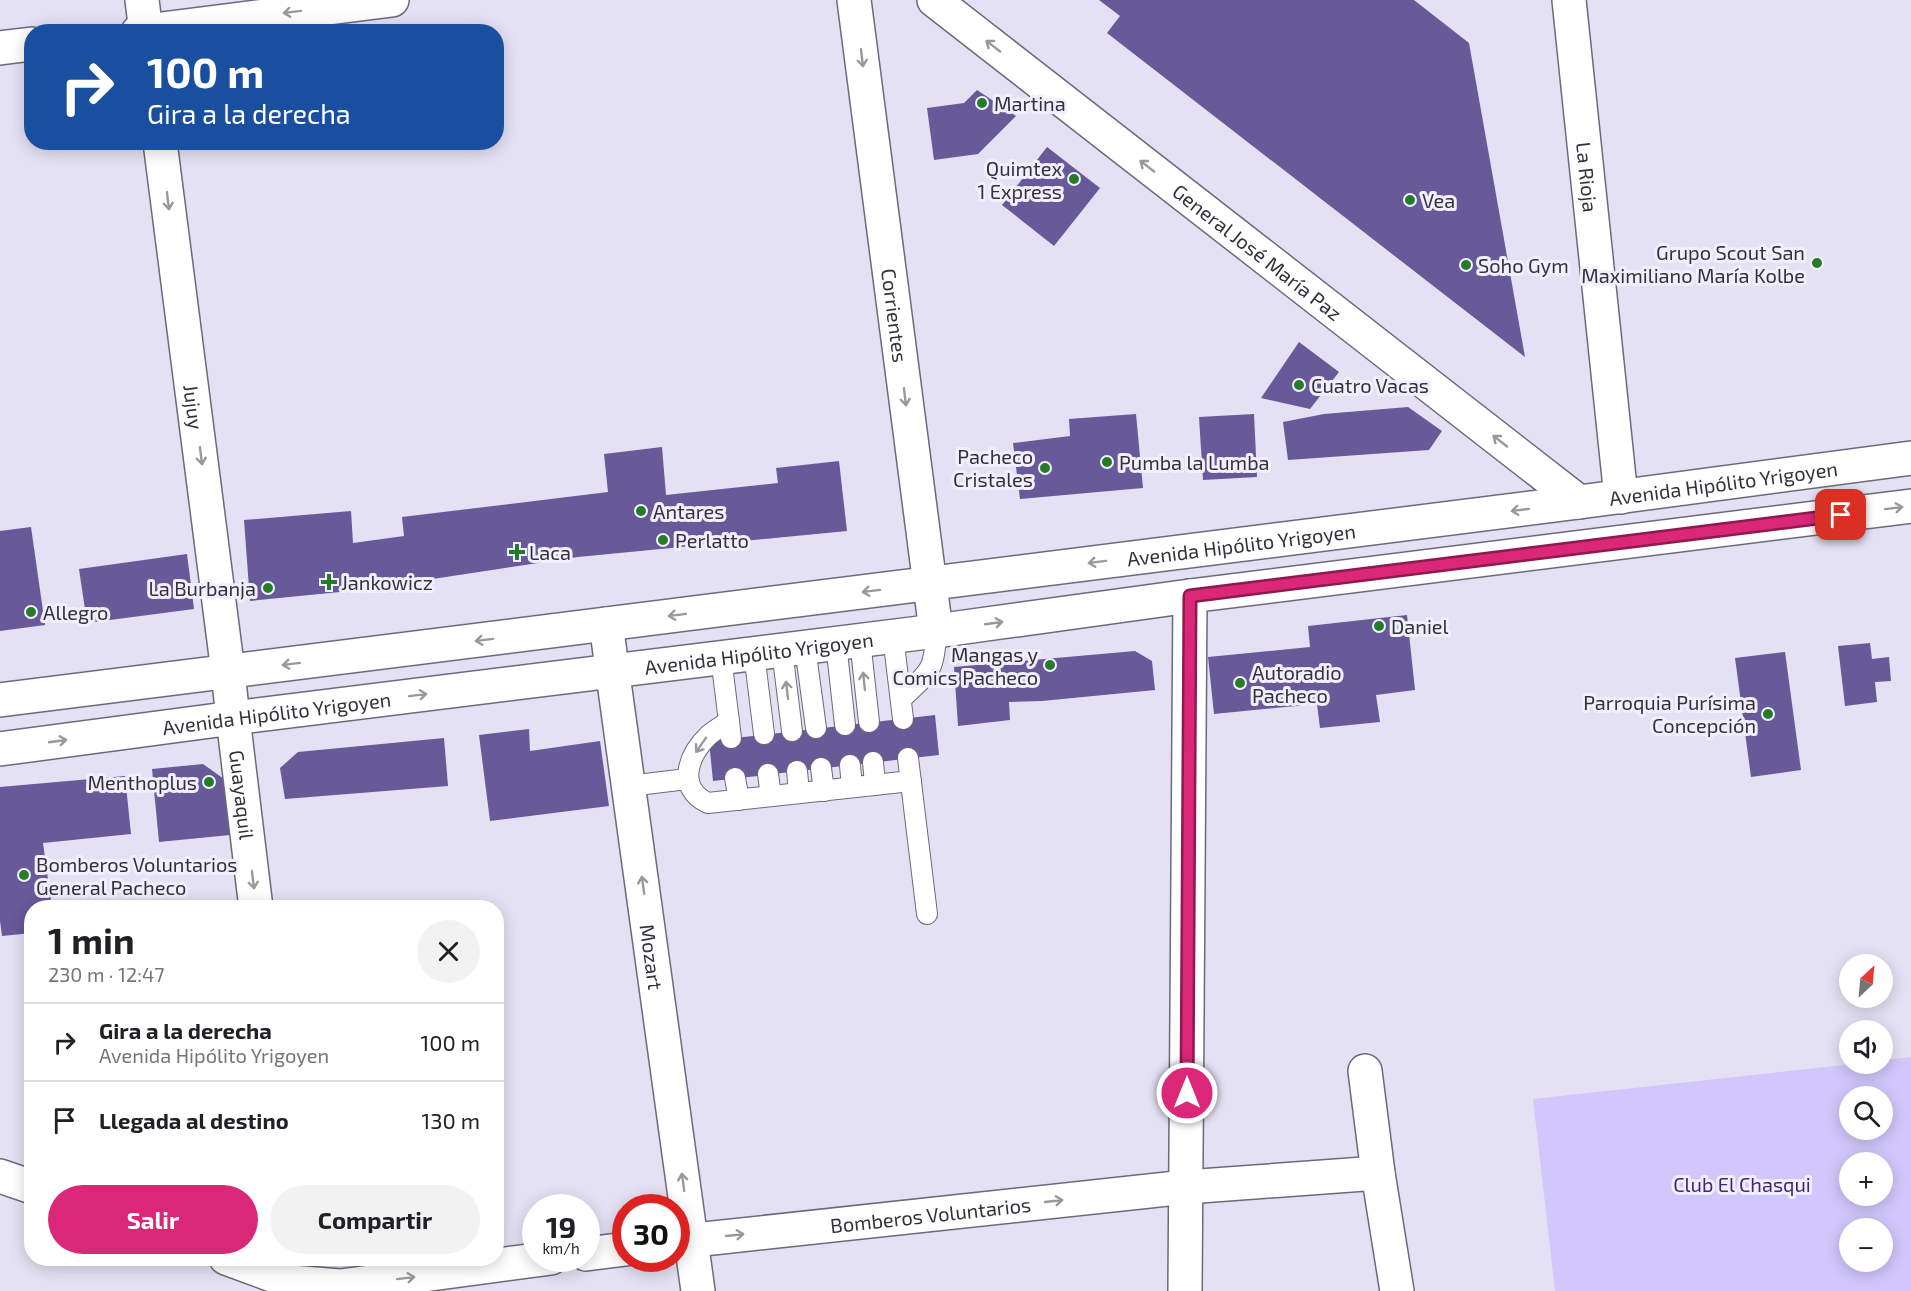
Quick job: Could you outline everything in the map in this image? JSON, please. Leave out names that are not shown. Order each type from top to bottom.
[{"type":"street","points":[[143,23],[392,0]]},
{"type":"street","name":"Corrientes","points":[[854,0],[936,631]]},
{"type":"street","name":"General José María Paz","points":[[934,0],[1579,502]]},
{"type":"street","name":"La Rioja","points":[[1569,0],[1621,497]]},
{"type":"street","points":[[0,48],[24,45]]},
{"type":"street","name":"Jujuy","points":[[161,150],[232,718]]},
{"type":"street","name":"Avenida Hipólito Yrigoyen","points":[[0,700],[1621,497],[1911,458]]},
{"type":"street","name":"Avenida Hipólito Yrigoyen","points":[[0,749],[1911,506]]},
{"type":"street","points":[[1185,1291],[1190,596]]},
{"type":"street","name":"Mozart","points":[[606,624],[629,786],[678,1194]]},
{"type":"street","name":"Guayaquil","points":[[232,718],[255,900]]},
{"type":"street","points":[[1365,1071],[1378,1173],[1397,1291]]},
{"type":"street","name":"Bomberos Voluntarios","points":[[690,1240],[1186,1187],[1378,1173]]},
{"type":"street","points":[[0,1176],[24,1184]]},
{"type":"street","points":[[504,1264],[522,1262]]},
{"type":"street","name":"Mozart","points":[[690,1262],[698,1291]]},
{"type":"street","points":[[253,1266],[290,1277],[340,1286],[491,1266]]},
{"type":"lane","points":[[893,636],[902,709],[933,663],[936,631]]},
{"type":"lane","points":[[808,647],[869,722]]},
{"type":"lane","points":[[808,647],[845,725]]},
{"type":"lane","points":[[808,647],[816,728]]},
{"type":"lane","points":[[792,731],[808,647]]},
{"type":"lane","points":[[764,734],[808,647]]},
{"type":"lane","points":[[721,657],[730,730],[710,734],[700,745],[689,767],[687,779],[699,799],[708,803],[911,781]]},
{"type":"lane","points":[[908,758],[927,914]]},
{"type":"lane","points":[[873,762],[875,785]]},
{"type":"lane","points":[[850,765],[852,787]]},
{"type":"lane","points":[[821,768],[824,791]]},
{"type":"lane","points":[[797,771],[799,793]]},
{"type":"lane","points":[[768,774],[771,796]]},
{"type":"lane","points":[[735,778],[739,800]]},
{"type":"lane","points":[[629,786],[687,779]]},
{"type":"green space","name":"Club El Chasqui","points":[[1911,1057],[1911,1291],[1555,1291],[1533,1099],[1839,1066],[1839,1074],[1893,1074],[1893,1059]]},
{"type":"building","name":"Vea","points":[[1099,0],[1414,0],[1469,43],[1525,357],[1107,33],[1120,16]]},
{"type":"building","points":[[977,90],[1016,116],[978,154],[934,160],[927,108],[964,103]]},
{"type":"building","points":[[1047,147],[1100,188],[1054,246],[1002,205]]},
{"type":"building","name":"Cuatro Vacas","points":[[1299,342],[1339,372],[1310,409],[1261,398]]},
{"type":"building","points":[[1408,407],[1442,431],[1429,450],[1288,460],[1283,422],[1324,414]]},
{"type":"building","name":"Pumba la Lumba","points":[[1136,414],[1143,488],[1020,499],[1013,443],[1070,436],[1069,419]]},
{"type":"building","points":[[1254,414],[1257,477],[1203,480],[1199,417]]},
{"type":"building","points":[[662,447],[666,495],[778,483],[776,468],[839,461],[847,531],[578,557],[360,590],[250,601],[244,520],[351,511],[353,543],[404,536],[402,517],[608,492],[604,454]]},
{"type":"building","points":[[31,527],[45,625],[0,631],[0,531]]},
{"type":"building","points":[[187,554],[194,609],[87,623],[79,569]]},
{"type":"building","points":[[1407,615],[1415,690],[1376,695],[1380,722],[1320,728],[1317,704],[1214,714],[1208,657],[1310,647],[1308,626]]},
{"type":"building","points":[[1870,643],[1872,659],[1889,657],[1891,681],[1875,682],[1877,702],[1845,706],[1838,646]]},
{"type":"building","points":[[1135,651],[1152,661],[1155,690],[1009,702],[1010,720],[958,726],[954,667]]},
{"type":"building","name":"Parroquia Purísima Concepción","points":[[1785,652],[1801,770],[1751,777],[1735,658]]},
{"type":"building","points":[[935,715],[939,755],[713,781],[709,741]]},
{"type":"building","points":[[529,729],[530,751],[600,741],[609,806],[490,821],[479,735]]},
{"type":"building","points":[[444,738],[448,786],[285,799],[280,768],[298,752]]},
{"type":"building","points":[[203,764],[224,779],[230,835],[159,842],[152,769]]},
{"type":"building","points":[[125,776],[131,834],[43,843],[51,900],[24,900],[24,934],[2,936],[0,921],[0,787]]},
{"type":"place","name":"Martina","points":[[982,103]]},
{"type":"place","name":"Quimtex 1 Express","points":[[1074,179]]},
{"type":"place","name":"Vea","points":[[1410,200]]},
{"type":"place","name":"Grupo Scout San Maximiliano María Kolbe","points":[[1817,263]]},
{"type":"place","name":"Soho Gym","points":[[1466,265]]},
{"type":"place","name":"Cuatro Vacas","points":[[1299,385]]},
{"type":"place","name":"Pumba la Lumba","points":[[1107,462]]},
{"type":"place","name":"Pacheco Cristales","points":[[1045,468]]},
{"type":"place","name":"Antares","points":[[641,511]]},
{"type":"place","name":"Perlatto","points":[[663,540]]},
{"type":"place","name":"Laca","points":[[517,552]]},
{"type":"place","name":"Jankowicz","points":[[329,582]]},
{"type":"place","name":"La Burbanja","points":[[268,588]]},
{"type":"place","name":"Allegro","points":[[31,612]]},
{"type":"place","name":"Daniel","points":[[1379,626]]},
{"type":"place","name":"Mangas y Comics Pacheco","points":[[1050,665]]},
{"type":"place","name":"Autoradio Pacheco","points":[[1240,683]]},
{"type":"place","name":"Parroquia Purísima Concepción","points":[[1768,714]]},
{"type":"place","name":"Menthoplus","points":[[209,782]]},
{"type":"place","name":"Bomberos Voluntarios General Pacheco","points":[[24,875]]},
{"type":"route","points":[[1187,1093],[1190,596],[1841,515]]}]
